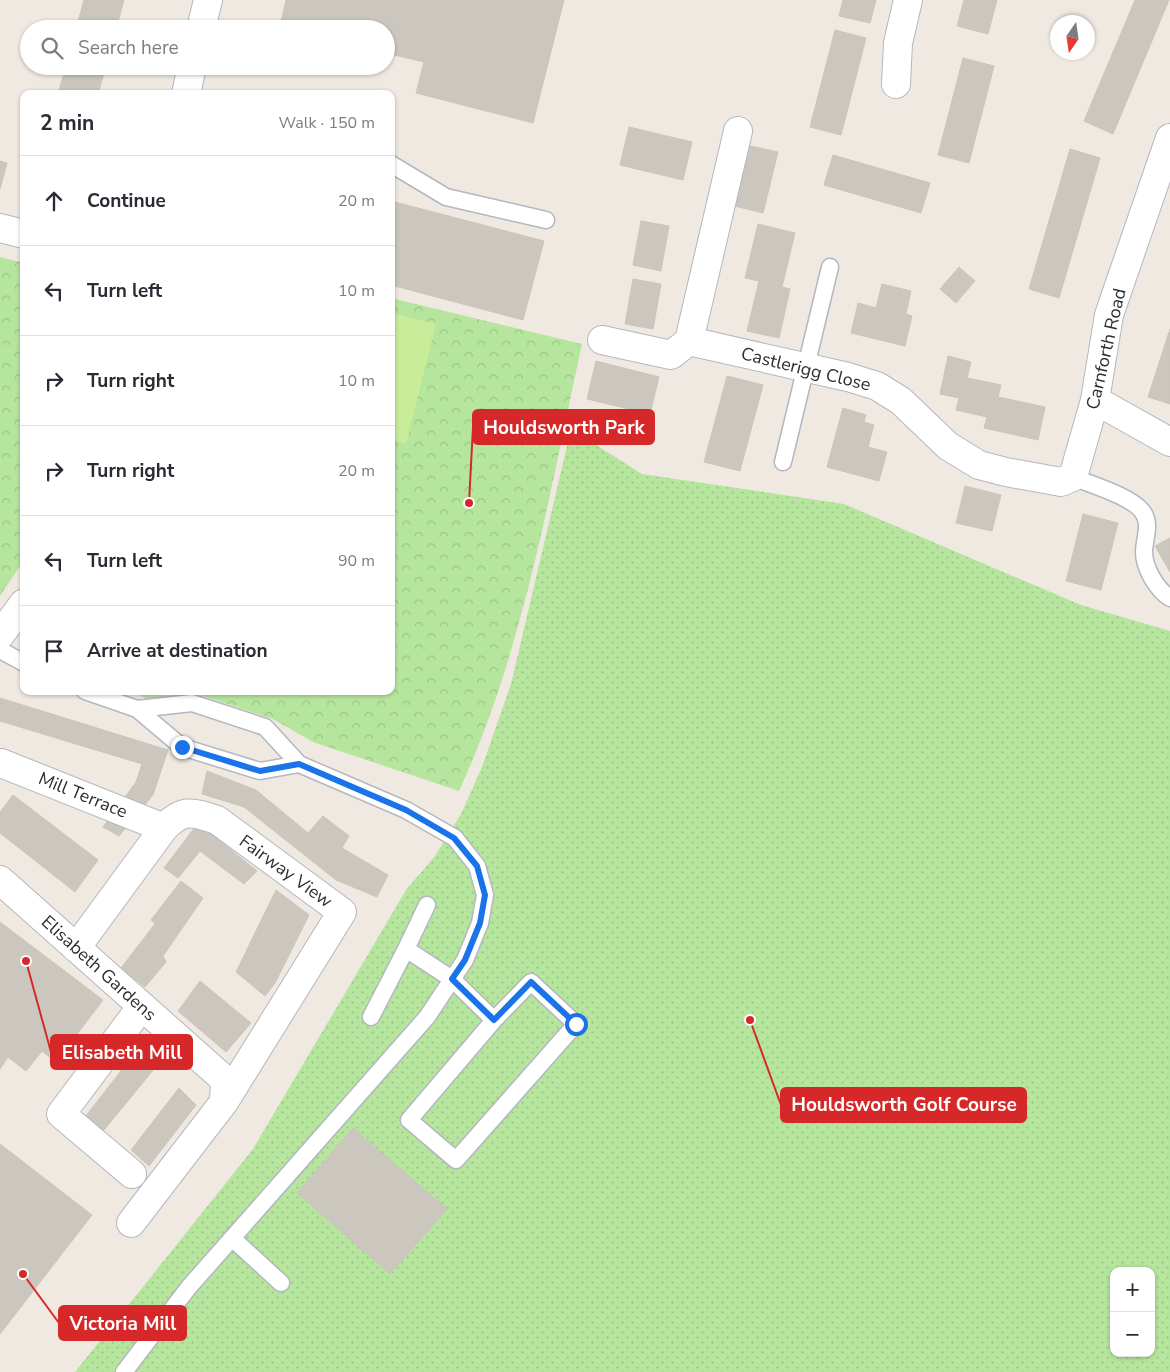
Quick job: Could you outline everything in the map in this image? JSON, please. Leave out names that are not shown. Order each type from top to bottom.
[{"type":"street","points":[[203,20],[208,0]]},
{"type":"street","points":[[896,84],[898,43],[908,0]]},
{"type":"street","points":[[602,340],[671,355],[689,341],[738,131]]},
{"type":"street","name":"Carnforth Road","points":[[1074,477],[1096,400],[1109,315],[1170,138]]},
{"type":"street","points":[[0,228],[20,233]]},
{"type":"street","name":"Castlerigg Close","points":[[689,341],[877,386],[901,401],[948,446],[979,465],[1061,482],[1074,477]]},
{"type":"street","points":[[1096,400],[1170,442]]},
{"type":"street","points":[[0,635],[20,608]]},
{"type":"street","name":"Mill Terrace","points":[[2,763],[164,828]]},
{"type":"street","name":"Fairway View","points":[[76,948],[164,828],[175,816],[192,812],[217,820],[342,912],[224,1102]]},
{"type":"street","name":"Elisabeth Gardens","points":[[0,880],[225,1080],[224,1102]]},
{"type":"street","points":[[132,1174],[61,1114],[142,1006]]},
{"type":"street","points":[[131,1223],[224,1102]]},
{"type":"lane","points":[[395,166],[446,197],[546,220]]},
{"type":"lane","points":[[783,462],[830,267]]},
{"type":"lane","points":[[1074,477],[1132,503],[1142,512],[1148,521],[1144,555],[1156,583],[1163,594],[1170,598]]},
{"type":"lane","points":[[0,650],[20,661]]},
{"type":"lane","points":[[97,695],[137,709],[182,747],[260,771],[299,764]]},
{"type":"lane","points":[[124,1372],[188,1287],[427,1018],[465,960],[480,923],[485,895],[477,866],[454,838],[406,810],[299,764],[265,727],[192,703],[137,709]]},
{"type":"lane","points":[[371,1017],[427,906]]},
{"type":"lane","points":[[406,949],[452,979],[494,1020]]},
{"type":"lane","points":[[531,982],[576,1024],[456,1160],[409,1120],[494,1020],[531,982]]},
{"type":"lane","points":[[232,1238],[281,1283]]},
{"type":"green space","points":[[0,257],[20,262],[20,566],[0,596]]},
{"type":"green space","points":[[395,299],[582,344],[546,514],[518,627],[482,737],[459,791],[313,742],[273,719],[200,695],[395,695]]},
{"type":"green space","points":[[395,314],[436,324],[406,444],[395,441]]},
{"type":"green space","points":[[571,429],[642,474],[844,504],[1081,605],[1170,631],[1170,1372],[75,1372],[253,1149],[406,890],[435,856],[461,814],[482,767],[511,684]]},
{"type":"green space","points":[[139,695],[189,695],[149,700]]},
{"type":"building","points":[[84,0],[124,0],[118,20],[78,20]]},
{"type":"building","points":[[286,0],[564,0],[533,123],[416,93],[424,62],[395,55],[395,20],[281,20]]},
{"type":"building","points":[[843,0],[876,0],[870,23],[839,16]]},
{"type":"building","points":[[964,0],[997,0],[988,34],[957,26]]},
{"type":"building","points":[[1135,0],[1169,0],[1113,134],[1084,121]]},
{"type":"building","points":[[835,30],[866,38],[841,135],[810,127]]},
{"type":"building","points":[[963,58],[994,66],[969,163],[938,155]]},
{"type":"building","points":[[63,75],[103,75],[99,90],[59,90]]},
{"type":"building","points":[[629,127],[692,142],[683,180],[620,165]]},
{"type":"building","points":[[741,144],[778,152],[763,213],[727,204]]},
{"type":"building","points":[[1070,149],[1100,158],[1059,298],[1029,289]]},
{"type":"building","points":[[833,155],[930,183],[921,213],[824,185]]},
{"type":"building","points":[[0,161],[7,163],[0,189]]},
{"type":"building","points":[[395,202],[544,241],[523,320],[395,286]]},
{"type":"building","points":[[641,221],[669,226],[661,271],[633,265]]},
{"type":"building","points":[[758,224],[795,233],[782,287],[790,289],[779,338],[747,331],[759,281],[745,278]]},
{"type":"building","points":[[959,267],[975,281],[956,303],[940,289]]},
{"type":"building","points":[[633,279],[661,284],[653,329],[625,324]]},
{"type":"building","points":[[882,284],[911,291],[906,314],[912,316],[905,346],[851,333],[858,303],[876,308]]},
{"type":"building","points":[[1170,329],[1170,404],[1148,397]]},
{"type":"building","points":[[948,356],[971,362],[967,378],[1001,385],[998,397],[1045,407],[1038,440],[984,428],[987,417],[956,410],[959,398],[940,394]]},
{"type":"building","points":[[596,361],[659,377],[650,414],[587,399]]},
{"type":"building","points":[[727,376],[763,385],[740,471],[704,462]]},
{"type":"building","points":[[843,408],[866,415],[864,422],[874,425],[868,447],[887,452],[879,481],[827,467]]},
{"type":"building","points":[[965,486],[1001,495],[992,531],[956,523]]},
{"type":"building","points":[[1083,514],[1118,523],[1101,590],[1066,581]]},
{"type":"building","points":[[1170,538],[1170,572],[1155,546]]},
{"type":"building","points":[[0,698],[168,750],[153,795],[119,836],[103,827],[136,782],[142,764],[0,721]]},
{"type":"building","points":[[207,771],[256,790],[308,833],[323,816],[349,836],[342,848],[388,875],[377,897],[336,880],[244,807],[202,794]]},
{"type":"building","points":[[13,795],[98,860],[75,892],[0,833],[0,812]]},
{"type":"building","points":[[198,823],[257,871],[244,884],[200,851],[178,878],[164,868]]},
{"type":"building","points":[[181,881],[203,898],[163,956],[166,962],[145,987],[121,968],[155,924],[151,920]]},
{"type":"building","points":[[276,890],[309,915],[275,983],[265,996],[236,972]]},
{"type":"building","points":[[0,922],[103,1000],[56,1062],[42,1051],[26,1071],[8,1057],[0,1069]]},
{"type":"building","points":[[200,981],[251,1023],[226,1052],[178,1011]]},
{"type":"building","points":[[135,1053],[154,1069],[104,1130],[85,1117]]},
{"type":"building","points":[[179,1088],[196,1105],[149,1166],[131,1150]]},
{"type":"building","points":[[353,1128],[447,1209],[390,1274],[297,1193]]},
{"type":"building","points":[[0,1144],[92,1215],[0,1334]]},
{"type":"place","name":"Houldsworth Park","points":[[469,503]]},
{"type":"place","name":"Elisabeth Mill","points":[[26,961]]},
{"type":"place","name":"Houldsworth Golf Course","points":[[750,1020]]},
{"type":"place","name":"Victoria Mill","points":[[23,1274]]},
{"type":"route","points":[[182,747],[260,771],[299,764],[406,810],[454,838],[477,866],[485,895],[480,923],[465,960],[452,979],[494,1020],[531,982],[576,1024]]}]
